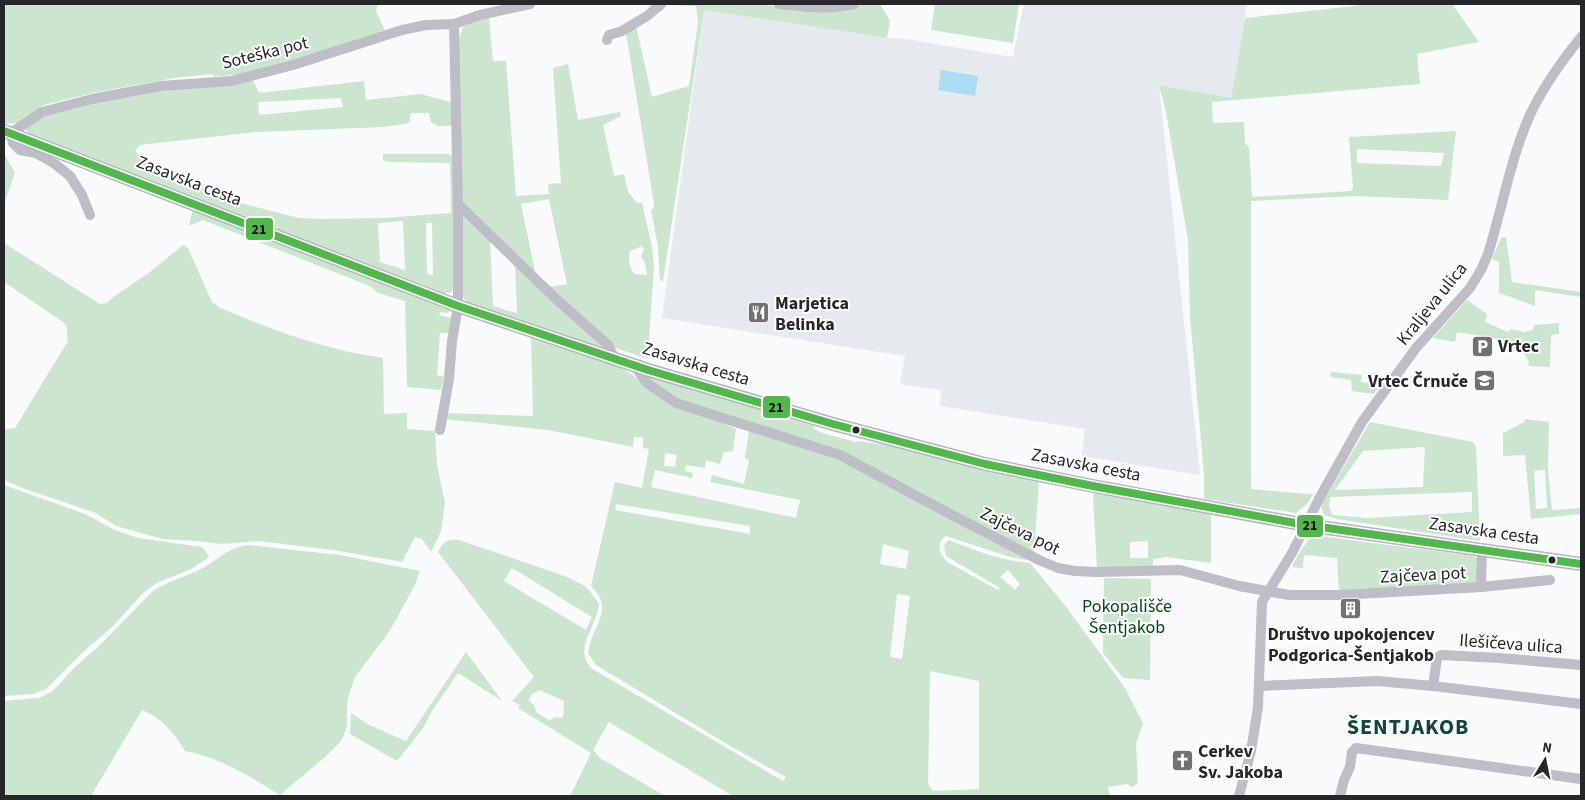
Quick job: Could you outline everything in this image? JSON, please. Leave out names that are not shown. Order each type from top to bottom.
[{"type":"main road","name":"Zasavska cesta","points":[[7,132],[458,306],[634,365],[833,424],[985,464],[1102,488],[1306,525],[1581,564]]},
{"type":"street","name":"Soteška pot","points":[[7,132],[42,112],[92,99],[161,86],[231,81],[293,65],[402,30],[426,25],[454,24],[480,15],[530,4]]},
{"type":"street","points":[[608,40],[609,35],[622,31],[648,16],[661,4]]},
{"type":"street","points":[[779,4],[834,8],[854,4]]},
{"type":"street","points":[[440,430],[449,379],[452,341],[458,306],[454,24]]},
{"type":"street","name":"Kraljeva ulica","points":[[1306,525],[1328,481],[1362,422],[1416,348],[1470,288],[1481,270],[1488,254],[1517,148],[1529,116],[1554,73],[1581,37]]},
{"type":"street","points":[[7,132],[20,150],[36,153],[55,164],[70,176],[82,195],[90,215]]},
{"type":"street","points":[[458,204],[555,298],[609,346],[614,358]]},
{"type":"street","name":"Zajčeva pot","points":[[634,365],[646,383],[676,403],[840,455],[948,513],[1058,568],[1096,572],[1180,570],[1269,592],[1289,595],[1340,595],[1481,587],[1482,550]]},
{"type":"street","points":[[1239,796],[1251,751],[1258,707],[1261,605],[1292,553],[1306,525]]},
{"type":"street","points":[[1481,587],[1550,580]]},
{"type":"street","name":"Ilešičeva ulica","points":[[1433,686],[1437,658],[1441,655],[1581,665]]},
{"type":"street","points":[[1260,686],[1368,681],[1433,686],[1581,704]]},
{"type":"street","points":[[1340,796],[1350,767],[1352,752],[1356,748],[1581,779]]},
{"type":"shaded area","points":[[1024,4],[1247,4],[1231,98],[1159,85],[1200,475],[1082,456],[1085,429],[940,406],[941,390],[900,384],[905,356],[662,318],[704,10],[887,38],[906,39],[1013,57]]},
{"type":"green space","points":[[4,4],[378,4],[376,11],[385,30],[278,66],[235,75],[213,76],[212,74],[174,78],[92,93],[44,105],[18,123],[4,124]]},
{"type":"green space","points":[[663,4],[756,4],[820,11],[855,7],[864,4],[880,4],[890,21],[887,38],[704,10],[663,281],[660,280],[658,246],[651,210],[654,208],[654,204],[626,33],[636,26],[652,97],[689,86],[698,22],[696,6],[667,5],[662,11],[657,11]]},
{"type":"green space","points":[[935,4],[1019,4],[1013,43],[931,30]]},
{"type":"green space","points":[[1372,4],[1452,4],[1479,42],[1417,54],[1420,84],[1212,102],[1213,123],[1244,122],[1245,143],[1249,147],[1252,197],[1351,191],[1353,188],[1349,137],[1456,131],[1448,200],[1356,196],[1251,201],[1251,489],[1314,493],[1308,503],[1296,513],[1204,499],[1204,474],[1190,317],[1188,240],[1166,112],[1159,85],[1231,98],[1245,18]],"holes":[[[1357,149],[1444,153],[1441,166],[1357,163]]]},
{"type":"green space","points":[[489,18],[493,61],[506,61],[516,196],[549,194],[548,184],[561,183],[553,68],[568,64],[578,120],[620,112],[621,116],[603,125],[614,176],[624,174],[628,192],[637,203],[642,203],[654,265],[649,340],[645,355],[642,357],[616,348],[549,287],[567,284],[549,199],[521,204],[536,276],[466,208],[461,196],[457,44],[463,27],[471,22]],"holes":[[[642,246],[644,250],[641,256],[645,263],[647,275],[634,274],[629,263],[630,251]]]},
{"type":"green space","points":[[253,80],[259,93],[364,81],[366,100],[420,94],[451,102],[453,126],[438,126],[431,122],[429,113],[411,113],[409,123],[384,127],[257,132],[140,145],[135,151],[152,168],[244,204],[299,218],[321,219],[382,218],[451,213],[450,163],[389,162],[383,160],[383,154],[448,154],[453,156],[454,289],[450,293],[444,293],[29,134],[26,130],[27,126],[43,116],[91,104],[162,91]],"holes":[[[341,98],[343,107],[259,115],[258,102]],[[403,221],[405,270],[380,262],[378,223]],[[426,223],[432,223],[433,275],[427,274]]]},
{"type":"green space","points":[[4,154],[15,173],[4,204]]},
{"type":"green space","points":[[193,209],[452,311],[447,313],[440,312],[439,315],[452,318],[451,333],[440,333],[437,375],[444,377],[441,390],[407,387],[405,301],[378,293],[370,286],[203,220],[189,226]]},
{"type":"green space","points":[[462,215],[490,239],[493,306],[517,313],[515,263],[602,346],[599,348],[469,303],[464,299],[461,290]]},
{"type":"green space","points":[[1506,237],[1512,282],[1581,292],[1581,297],[1535,290],[1535,306],[1499,293],[1499,262],[1492,259],[1501,238]]},
{"type":"green space","points":[[4,243],[100,304],[107,303],[183,245],[188,248],[212,302],[220,308],[300,338],[341,350],[383,358],[384,414],[407,413],[407,429],[435,431],[437,465],[445,503],[441,531],[431,552],[422,539],[415,537],[403,562],[333,550],[258,541],[221,544],[163,539],[116,526],[96,513],[4,480],[4,430],[15,428],[68,341],[66,324],[4,282]]},
{"type":"green space","points":[[1467,300],[1487,314],[1485,322],[1508,332],[1511,329],[1525,332],[1533,330],[1534,325],[1559,323],[1559,334],[1551,335],[1550,367],[1528,366],[1529,361],[1524,354],[1509,350],[1510,341],[1457,332],[1455,342],[1433,338]]},
{"type":"green space","points":[[531,336],[619,367],[640,381],[736,429],[733,451],[724,452],[720,464],[706,460],[705,468],[686,465],[685,471],[693,473],[692,478],[655,470],[651,487],[796,518],[800,500],[710,482],[712,475],[744,484],[749,460],[745,458],[749,431],[835,456],[1028,557],[1026,560],[1010,557],[946,536],[940,546],[942,556],[947,562],[998,590],[1000,588],[946,556],[944,545],[949,540],[999,558],[1030,563],[1067,608],[1125,688],[1143,723],[1136,744],[1138,783],[1132,787],[1127,784],[1108,787],[1110,796],[733,796],[609,722],[593,750],[600,758],[665,796],[570,796],[591,753],[518,708],[520,705],[512,701],[534,677],[438,552],[446,542],[459,540],[565,576],[583,585],[599,604],[584,652],[591,668],[783,781],[786,777],[732,747],[596,665],[588,653],[602,611],[602,603],[591,586],[615,482],[642,488],[649,449],[643,448],[643,437],[634,437],[633,447],[548,430],[445,419],[446,413],[533,416]],"holes":[[[665,453],[677,455],[675,467],[664,466]],[[616,504],[750,526],[750,534],[615,510]],[[883,544],[909,551],[906,569],[880,564]],[[512,568],[592,617],[586,630],[504,581]],[[1008,570],[1020,584],[1015,590],[1000,577]],[[897,594],[910,596],[902,659],[890,657]],[[930,671],[979,681],[979,789],[933,791],[928,784]],[[539,690],[564,701],[563,718],[556,717],[549,720],[537,713],[534,705],[529,701],[531,695]]]},
{"type":"green space","points":[[1331,372],[1362,375],[1361,382],[1381,384],[1374,394],[1352,391],[1351,380],[1330,377]]},
{"type":"green space","points":[[652,377],[814,426],[814,429],[822,433],[856,442],[895,446],[1039,480],[1034,553],[866,464],[697,409],[657,388],[650,379]]},
{"type":"green space","points":[[1525,419],[1549,422],[1548,469],[1552,510],[1581,508],[1581,514],[1531,519],[1525,455],[1503,456],[1503,433],[1524,422]],"holes":[[[1545,470],[1547,508],[1536,509],[1534,471]]]},
{"type":"green space","points":[[1370,422],[1473,442],[1476,446],[1480,541],[1337,519],[1324,515],[1321,506]],"holes":[[[1425,447],[1423,487],[1335,490],[1363,451]],[[1472,492],[1472,512],[1367,518],[1333,515],[1329,507],[1330,497]]]},
{"type":"green space","points":[[4,485],[85,514],[115,530],[138,538],[202,547],[209,557],[191,569],[157,583],[143,593],[114,625],[82,653],[46,689],[33,694],[4,696]]},
{"type":"green space","points":[[1095,492],[1208,513],[1211,515],[1211,563],[1167,557],[1153,559],[1153,566],[1097,568],[1093,495]],"holes":[[[1148,541],[1148,558],[1130,558],[1130,542]]]},
{"type":"green space","points":[[1312,535],[1473,556],[1478,559],[1477,584],[1339,591],[1337,558],[1304,555],[1303,568],[1292,567]]},
{"type":"green space","points":[[249,545],[339,555],[420,571],[414,587],[389,632],[355,677],[349,694],[347,726],[342,740],[280,795],[223,763],[185,751],[167,727],[155,717],[142,710],[91,796],[4,796],[4,701],[39,698],[53,691],[154,590],[197,571],[234,549]]},
{"type":"green space","name":"Pokopališče Šentjakob","points":[[1104,578],[1151,579],[1150,680],[1123,678],[1103,653]]},
{"type":"green space","points":[[466,652],[502,701],[458,673],[432,711],[424,727],[397,761],[350,734],[351,713],[369,725],[406,741]]},
{"type":"water","points":[[941,70],[978,76],[975,96],[938,90]]},
{"type":"transit line","name":"21","points":[[4,131],[458,306],[648,370],[833,424],[985,464],[1093,486],[1306,525],[1581,564]]},
{"type":"place","name":"Marjetica Belinka","points":[[759,313]]},
{"type":"place","name":"Vrtec","points":[[1482,346]]},
{"type":"place","name":"Vrtec Črnuče","points":[[1484,381]]},
{"type":"place","name":"Društvo upokojencev Podgorica-Šentjakob","points":[[1351,609]]},
{"type":"place","name":"Cerkev Sv. Jakoba","points":[[1182,761]]},
{"type":"district","name":"ŠENTJAKOB","points":[[1408,727]]}]
